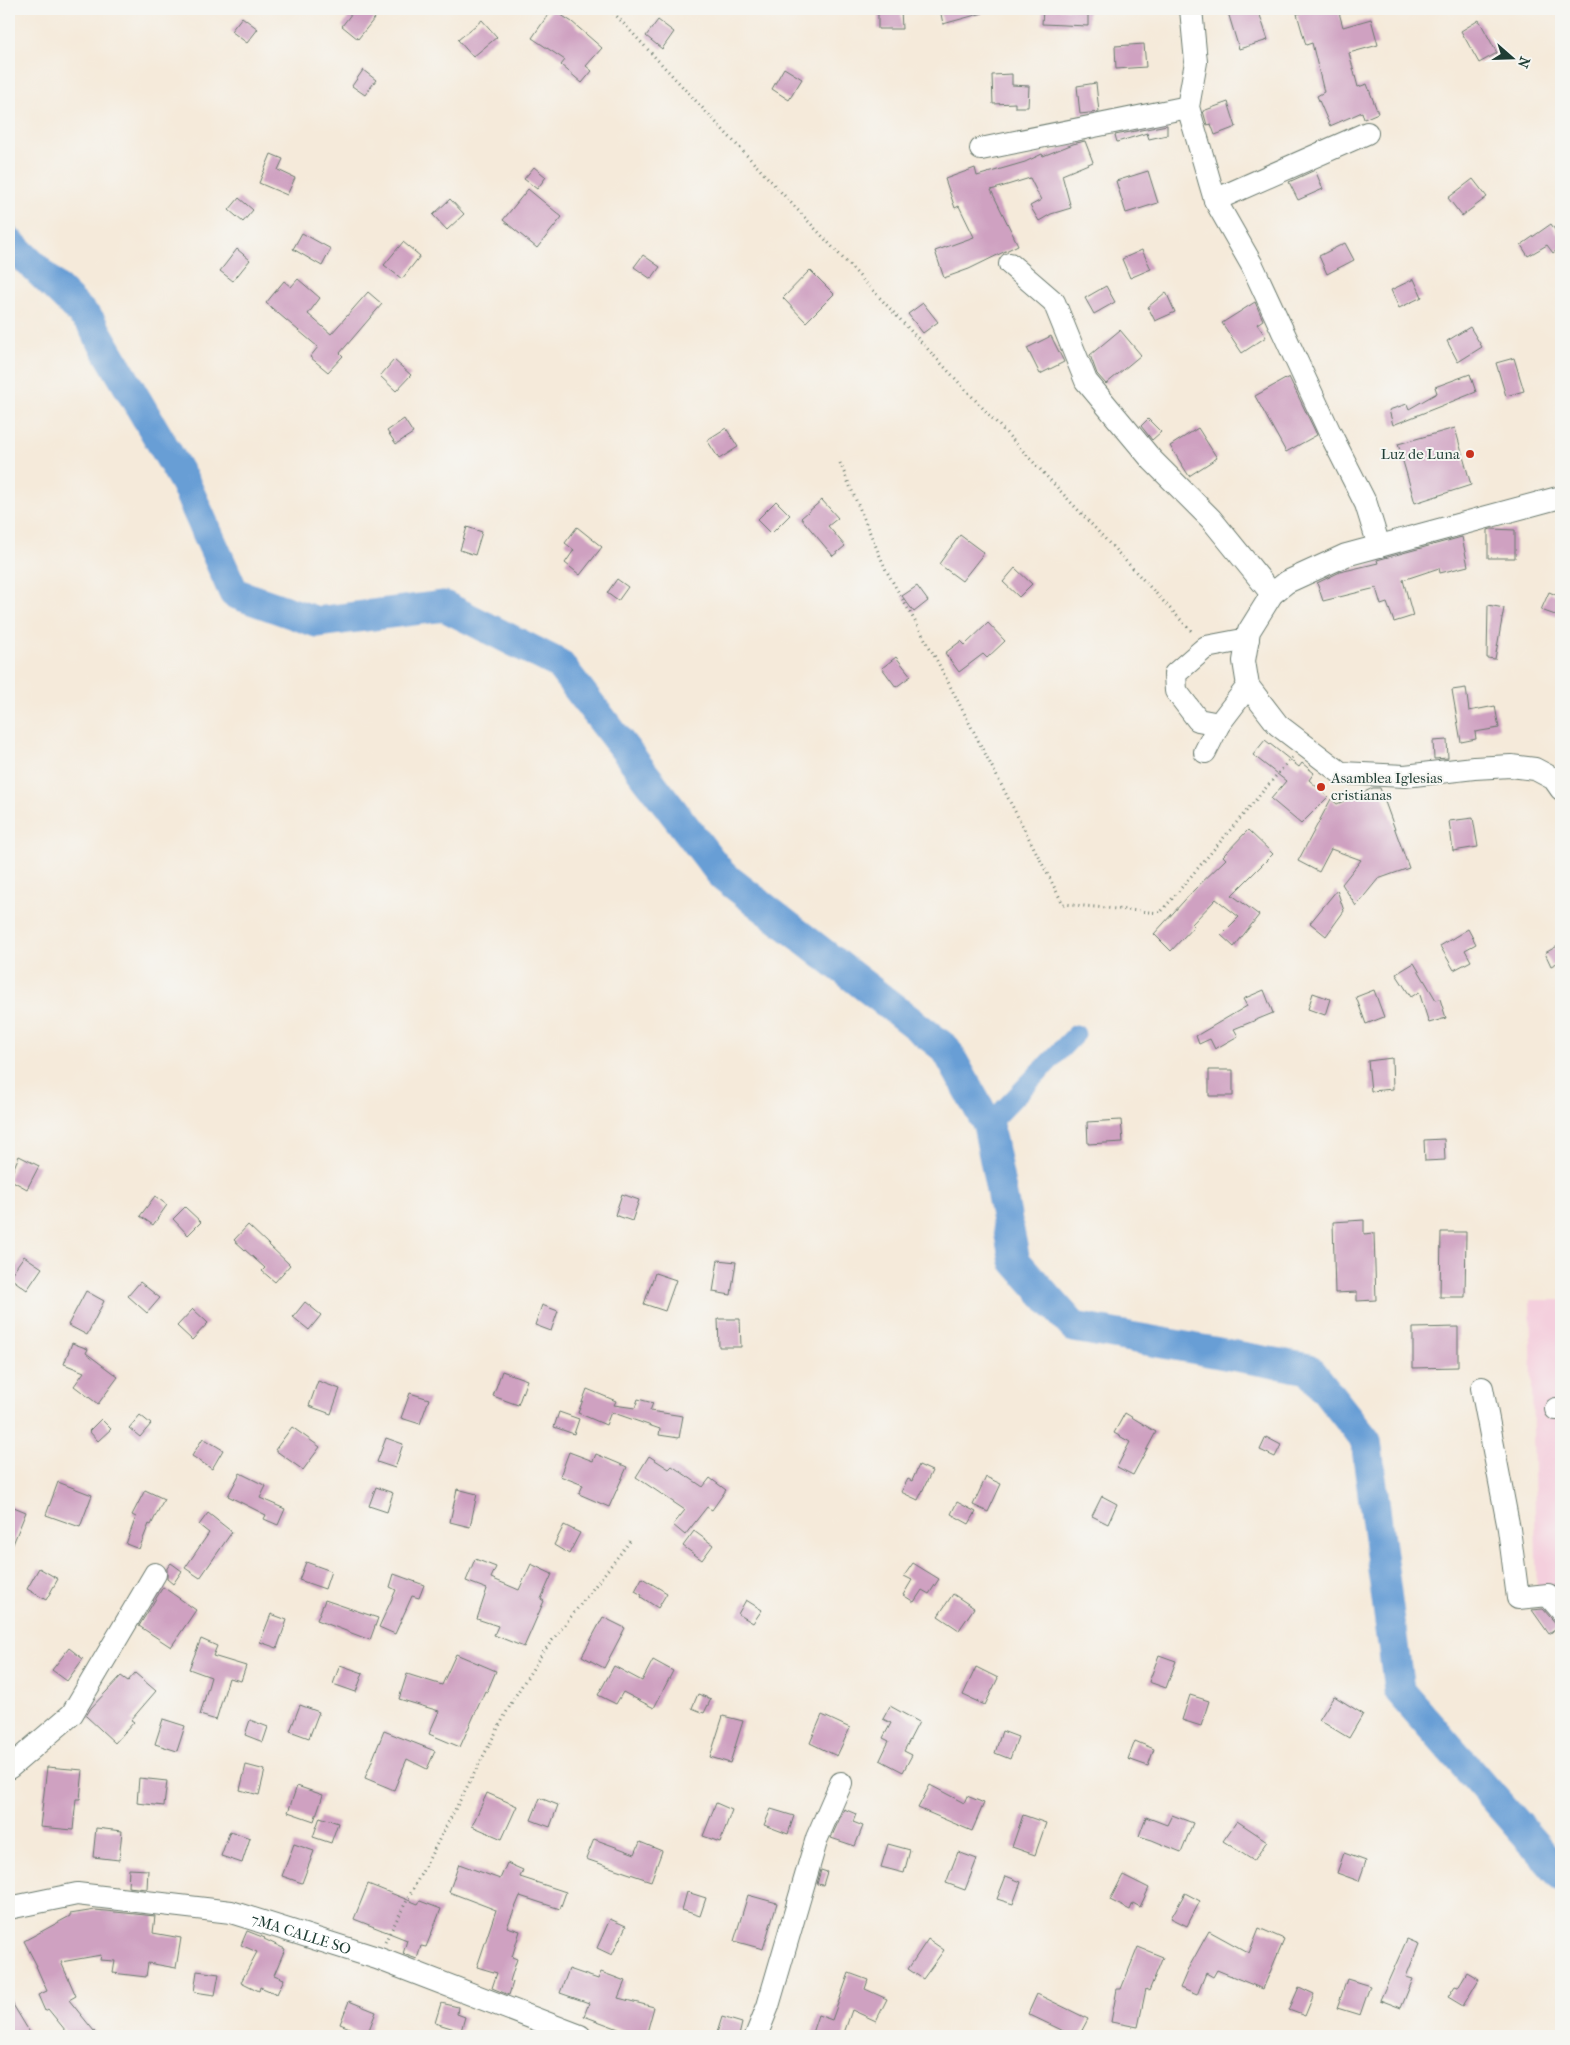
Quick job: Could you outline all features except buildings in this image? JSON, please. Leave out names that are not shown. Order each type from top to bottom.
[{"type":"street","points":[[1191,9],[1196,62],[1188,107],[1215,200],[1252,265],[1330,434],[1366,504],[1379,546]]},
{"type":"street","points":[[981,149],[1188,107]]},
{"type":"street","points":[[1215,200],[1367,132]]},
{"type":"street","points":[[1010,264],[1054,302],[1086,380],[1152,460],[1211,519],[1272,594]]},
{"type":"street","points":[[1561,497],[1346,555],[1287,582],[1272,594],[1249,631],[1244,661],[1248,686],[1278,726],[1341,772],[1405,776],[1511,766],[1534,769],[1554,779],[1561,789]]},
{"type":"street","points":[[1220,724],[1198,720],[1176,690],[1175,674],[1206,647],[1248,639]]},
{"type":"street","points":[[1205,752],[1220,724],[1248,686]]},
{"type":"street","points":[[1482,1388],[1509,1529],[1518,1598],[1548,1595],[1561,1610]]},
{"type":"street","points":[[9,1768],[72,1714],[155,1574]]},
{"type":"street","points":[[756,2036],[773,1987],[817,1838],[840,1783]]},
{"type":"street","name":"7MA CALLE SO","points":[[9,1908],[77,1894],[231,1912],[377,1958],[580,2036]]},
{"type":"path","points":[[610,9],[1206,647]]},
{"type":"path","points":[[840,462],[886,570],[934,655],[1063,904],[1160,913],[1303,744]]},
{"type":"path","points":[[377,1958],[514,1698],[544,1651],[631,1540]]},
{"type":"shaded area","points":[[1530,1300],[1561,1300],[1561,1605],[1537,1603]]},
{"type":"waterway","points":[[9,242],[90,321],[185,483],[234,593],[317,622],[444,606],[559,664],[722,875],[946,1049],[988,1125],[1015,1261],[1074,1327],[1309,1369],[1366,1441],[1399,1690],[1561,1875]]},
{"type":"waterway","points":[[988,1125],[1076,1034]]},
{"type":"place","name":"Luz de Luna","points":[[1470,454]]},
{"type":"place","name":"Asamblea Iglesias cristianas","points":[[1321,787]]}]
